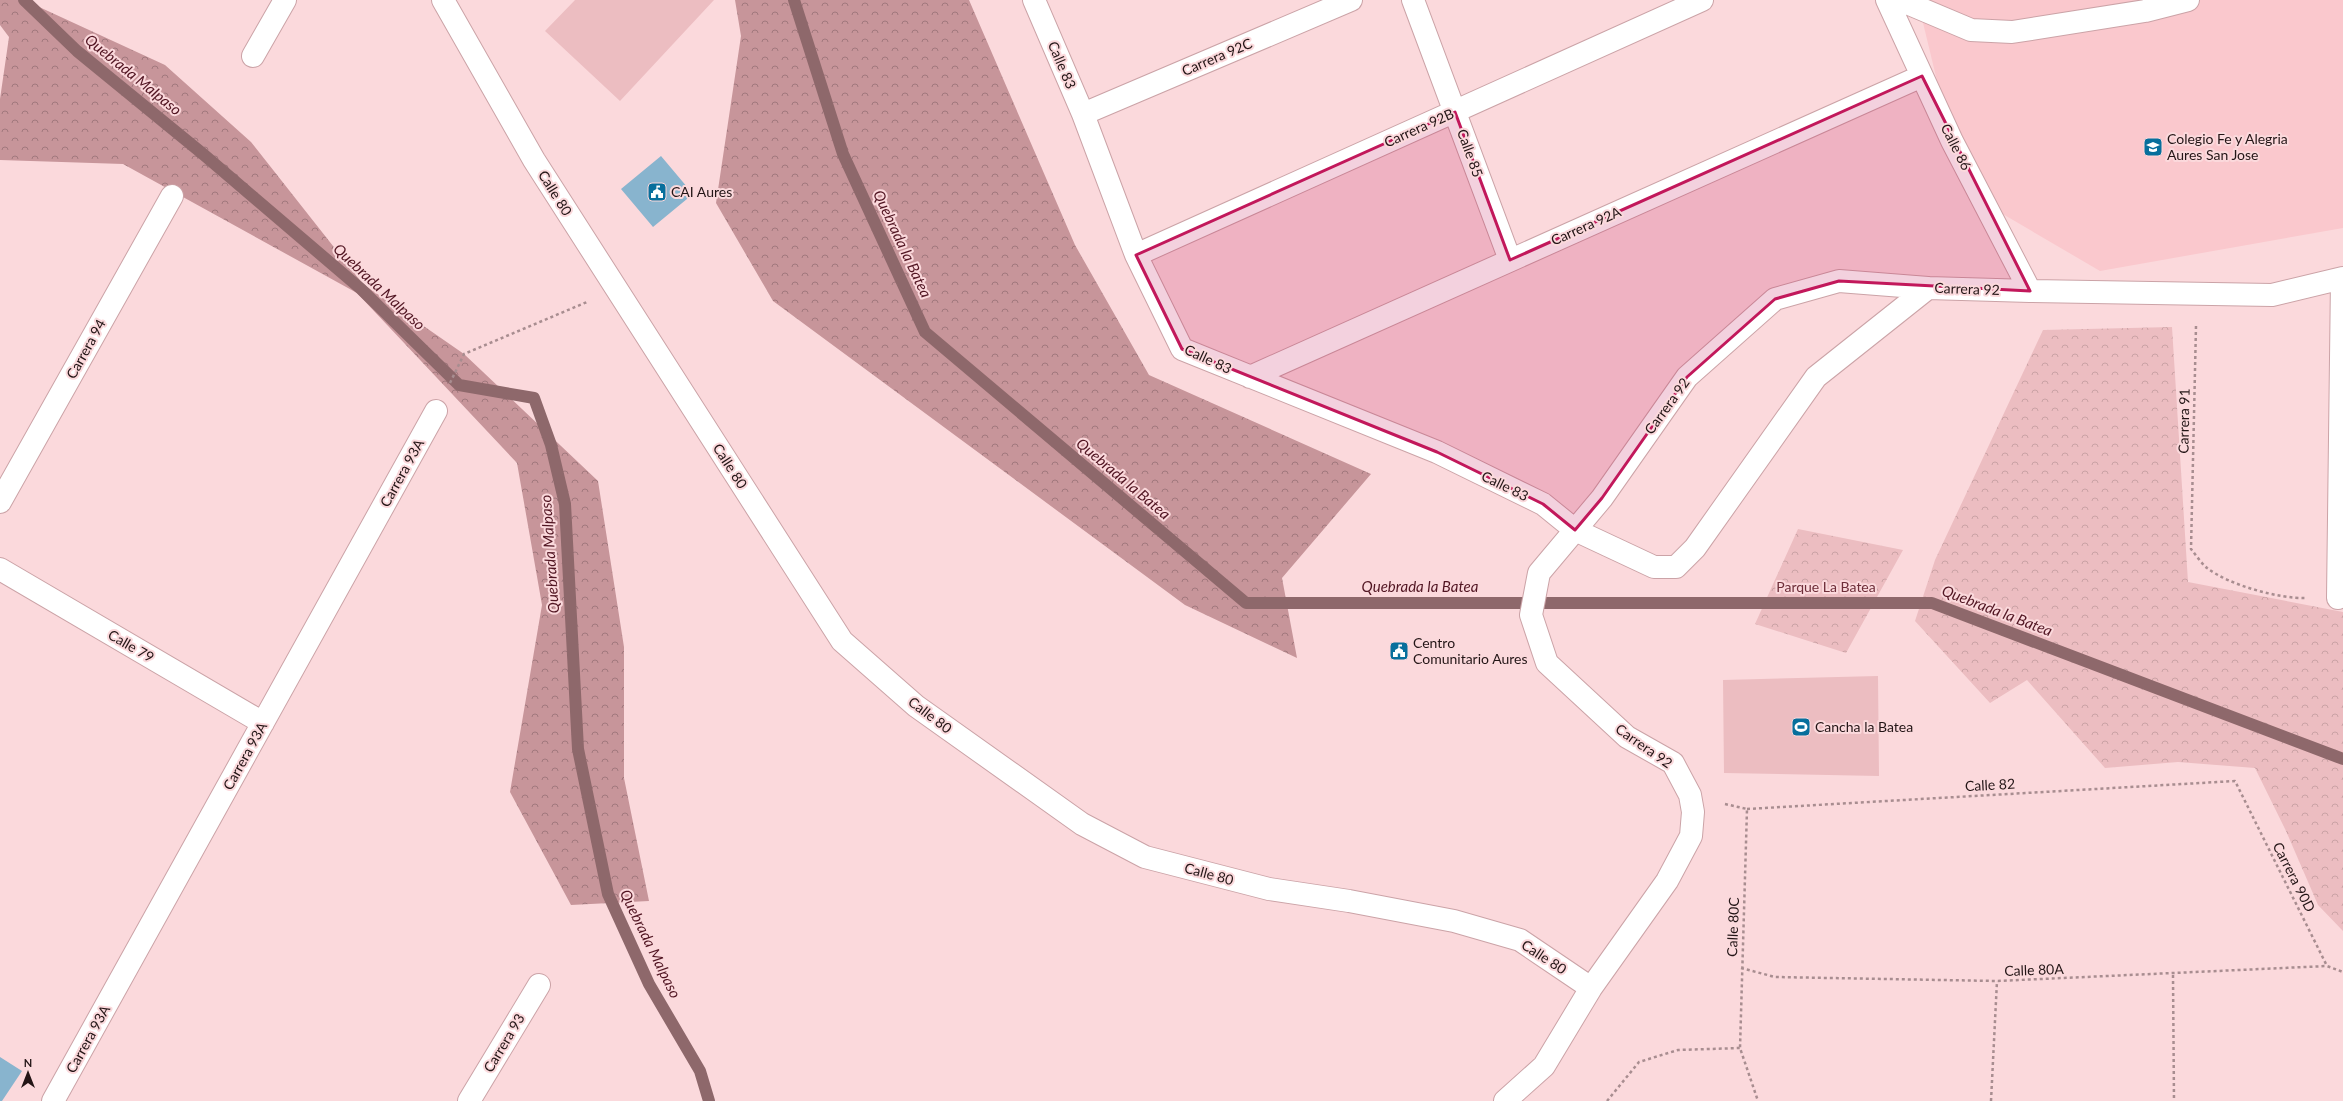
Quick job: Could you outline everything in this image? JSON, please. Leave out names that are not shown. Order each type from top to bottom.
[{"type":"street","points":[[253,56],[285,0]]},
{"type":"street","name":"Calle 80","points":[[443,0],[534,160],[842,641],[916,706],[1082,824],[1145,857],[1269,890],[1349,901],[1446,920],[1520,940],[1591,988]]},
{"type":"street","name":"Calle 83","points":[[1034,0],[1082,114],[1136,256],[1182,350],[1437,452],[1543,504],[1575,530],[1654,566],[1676,567],[1695,548],[1816,377],[1928,288]]},
{"type":"street","name":"Carrera 92C","points":[[1082,114],[1351,0]]},
{"type":"street","name":"Calle 85","points":[[1414,0],[1510,260]]},
{"type":"street","name":"Carrera 92B","points":[[1136,256],[1702,0]]},
{"type":"street","name":"Calle 86","points":[[1887,0],[1952,141],[2030,291]]},
{"type":"street","points":[[1900,0],[1971,30],[2012,32],[2145,11],[2188,0]]},
{"type":"street","name":"Carrera 92A","points":[[1250,377],[1922,76]]},
{"type":"street","name":"Carrera 94","points":[[0,502],[172,196]]},
{"type":"street","points":[[2338,598],[2342,278]]},
{"type":"street","name":"Carrera 92","points":[[1591,988],[1667,881],[1691,836],[1693,812],[1690,795],[1673,763],[1628,737],[1547,663],[1532,615],[1539,573],[1602,498],[1687,377],[1775,298],[1839,281],[1928,288],[2272,295],[2342,278]]},
{"type":"street","name":"Carrera 93A","points":[[53,1101],[436,411]]},
{"type":"street","name":"Calle 79","points":[[0,569],[263,723]]},
{"type":"street","name":"Carrera 93","points":[[469,1101],[539,985]]},
{"type":"street","points":[[1506,1101],[1544,1066],[1591,988]]},
{"type":"path","points":[[464,354],[617,290]]},
{"type":"path","name":"Carrera 91","points":[[2197,293],[2191,549],[2208,568],[2236,584],[2295,598],[2338,598]]},
{"type":"path","name":"Calle 82","points":[[1747,809],[2235,781]]},
{"type":"path","name":"Carrera 90D","points":[[2235,781],[2327,966]]},
{"type":"path","points":[[1690,795],[1747,809]]},
{"type":"path","name":"Calle 80C","points":[[1747,809],[1741,968],[1740,1048],[1758,1101]]},
{"type":"path","points":[[2327,966],[2343,972]]},
{"type":"path","name":"Calle 80A","points":[[1741,968],[1775,977],[1997,982],[2173,975],[2327,966]]},
{"type":"path","points":[[2173,975],[2174,1101]]},
{"type":"path","points":[[1991,1101],[1997,982]]},
{"type":"path","points":[[1607,1101],[1639,1062],[1678,1050],[1740,1048]]},
{"type":"highlighted area","points":[[1922,76],[2030,291],[1839,281],[1775,299],[1687,377],[1602,498],[1575,530],[1543,504],[1437,452],[1182,349],[1136,255],[1455,112],[1510,260]]},
{"type":"shaded area","name":"Colegio Fe y Alegria Aures San Jose","points":[[1923,0],[2343,0],[2343,228],[2100,271],[1989,206],[1939,89],[1918,2]]},
{"type":"green space","points":[[0,0],[24,0],[165,65],[251,142],[363,284],[464,354],[598,481],[624,647],[624,778],[649,901],[571,905],[510,792],[542,605],[517,463],[357,293],[123,164],[0,160],[0,99],[9,37],[0,25]]},
{"type":"green space","points":[[575,0],[714,0],[620,101],[545,31]]},
{"type":"green space","points":[[735,0],[969,0],[1075,245],[1149,375],[1371,474],[1282,578],[1297,658],[1185,605],[773,301],[716,203],[741,36]]},
{"type":"green space","points":[[2172,327],[2188,582],[2343,612],[2343,931],[2318,905],[2286,831],[2255,768],[2178,762],[2105,768],[2027,680],[1990,703],[1915,621],[1935,560],[2043,330]]},
{"type":"green space","name":"Parque La Batea","points":[[1798,529],[1903,550],[1846,653],[1755,624]]},
{"type":"green space","name":"Cancha la Batea","points":[[1878,676],[1879,776],[1724,773],[1723,680]]},
{"type":"building","name":"CAI Aures","points":[[661,156],[693,194],[653,227],[621,189]]},
{"type":"building","points":[[0,1057],[22,1071],[2,1101],[0,1101]]},
{"type":"waterway","name":"Quebrada Malpaso","points":[[24,0],[77,51],[203,154],[361,289],[459,385],[534,398],[551,445],[565,504],[578,749],[608,894],[649,984],[700,1071],[709,1101]]},
{"type":"waterway","name":"Quebrada la Batea","points":[[794,0],[843,154],[925,332],[1246,603],[1932,603],[2343,759]]},
{"type":"place","name":"Colegio Fe y Alegria Aures San Jose","points":[[2153,147]]},
{"type":"place","name":"CAI Aures","points":[[657,192]]},
{"type":"place","name":"Centro Comunitario Aures","points":[[1399,651]]},
{"type":"place","name":"Cancha la Batea","points":[[1801,727]]}]
